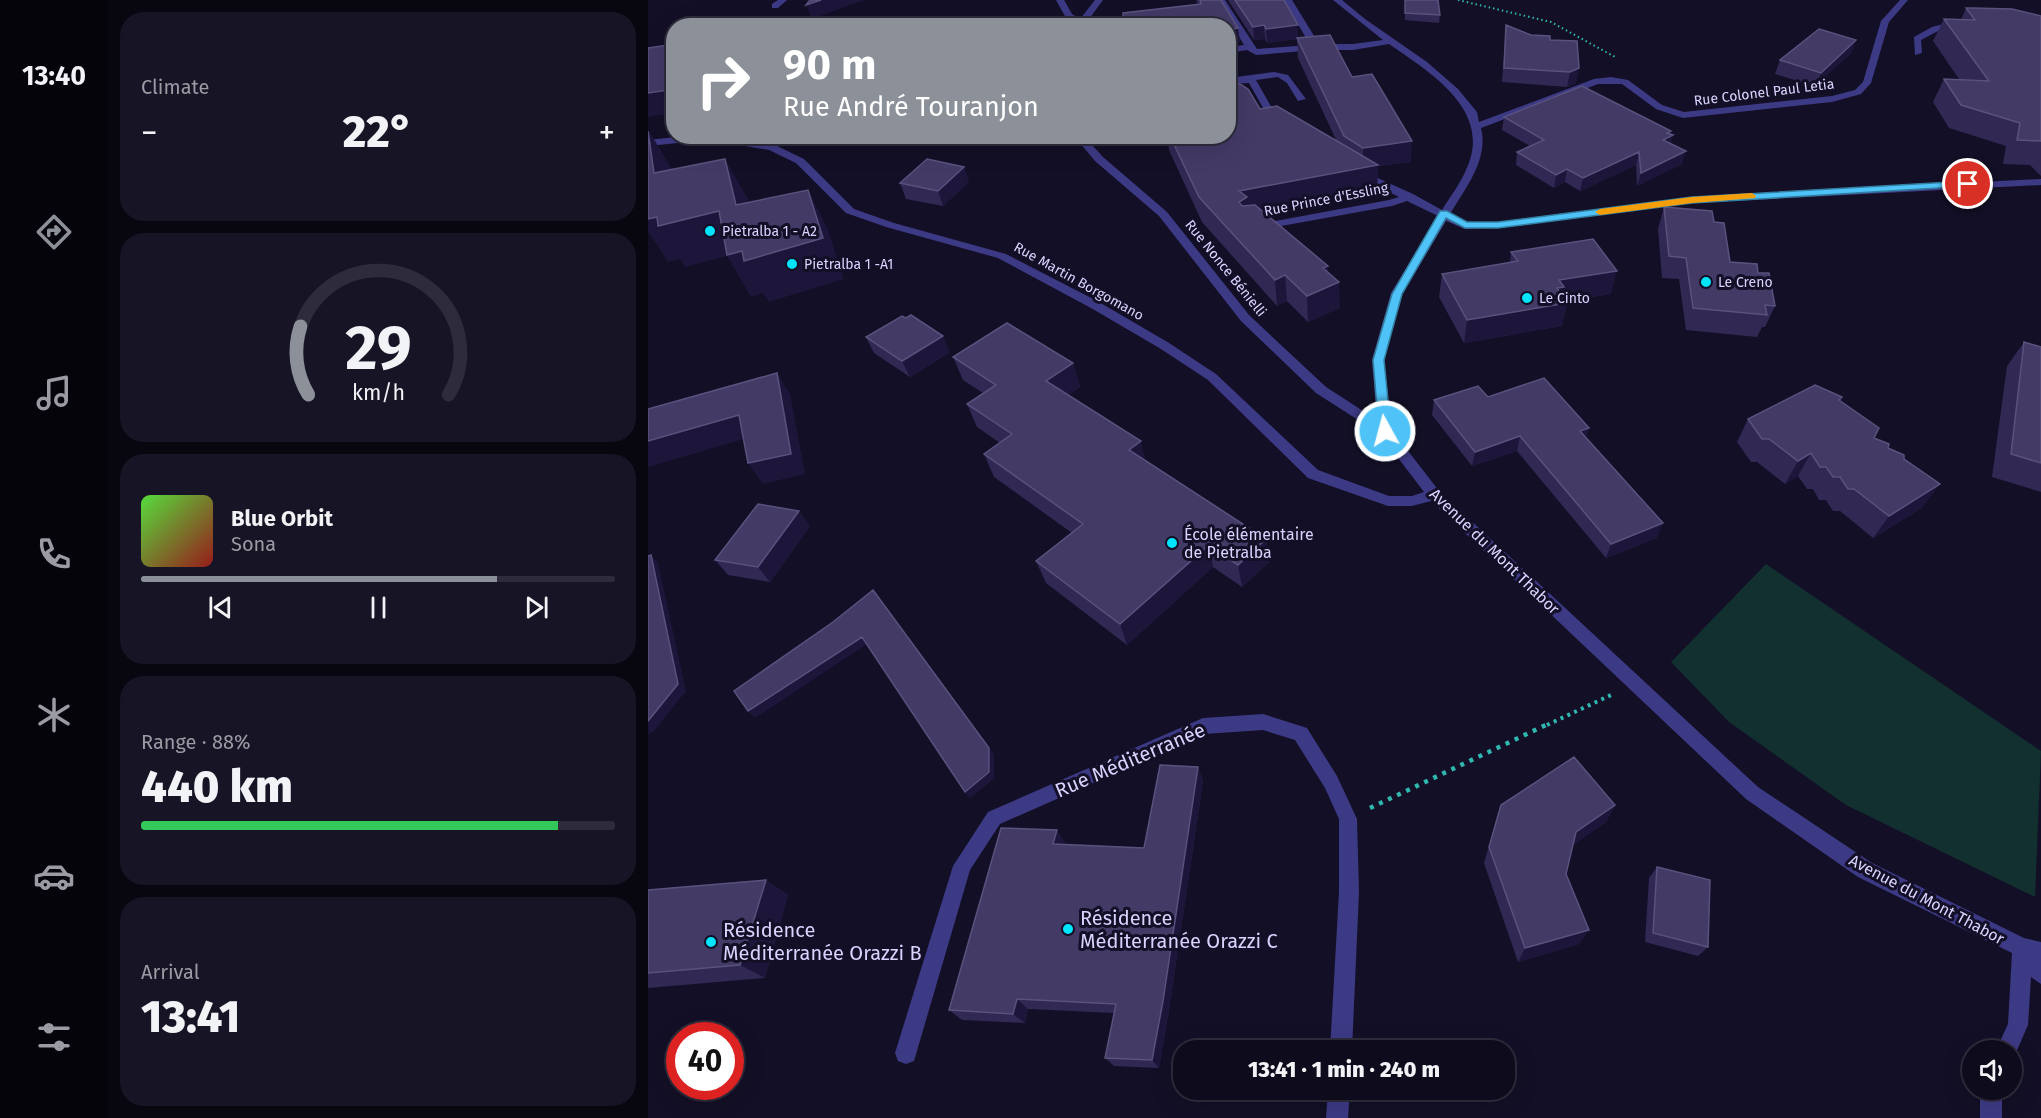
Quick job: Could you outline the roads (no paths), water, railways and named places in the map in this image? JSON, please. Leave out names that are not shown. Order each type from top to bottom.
[{"type":"street","points":[[775,6],[783,0]]},
{"type":"street","points":[[1060,0],[1072,18]]},
{"type":"street","points":[[1085,18],[1099,0]]},
{"type":"street","points":[[1221,0],[1232,18]]},
{"type":"street","points":[[1288,0],[1316,47]]},
{"type":"street","points":[[1337,0],[1362,21],[1424,64],[1455,91],[1472,112],[1479,139],[1472,169],[1397,294],[1378,360],[1385,431]]},
{"type":"street","name":"Rue Colonel Paul Letia","points":[[1476,128],[1492,119],[1597,81],[1625,82],[1659,107],[1683,114],[1832,99],[1858,92],[1867,83],[1885,21],[1904,0]]},
{"type":"street","points":[[1918,53],[1917,39],[1935,28],[1958,22],[1968,23]]},
{"type":"street","points":[[1236,24],[1250,47],[1256,52],[1316,47],[1353,47],[1391,41]]},
{"type":"street","points":[[1236,49],[1250,47]]},
{"type":"street","points":[[1236,80],[1284,75],[1290,79],[1301,99]]},
{"type":"street","points":[[1246,79],[1255,85],[1269,111],[1286,126]]},
{"type":"street","name":"Rue Martin Borgomano","points":[[648,143],[666,141]]},
{"type":"street","name":"Rue Martin Borgomano","points":[[753,144],[772,147],[800,161],[850,211],[890,225],[1002,256],[1095,305],[1165,346],[1212,377],[1313,474],[1388,501],[1412,501],[1434,495]]},
{"type":"street","name":"Rue Nonce Bénielli","points":[[1085,144],[1099,159],[1163,214],[1253,326],[1321,390],[1385,431]]},
{"type":"street","points":[[1352,168],[1370,180],[1408,195],[1465,225],[1498,225],[1692,200],[2041,182]]},
{"type":"street","name":"Rue Prince d'Essling","points":[[1249,228],[1392,203],[1408,195]]},
{"type":"street","name":"Avenue du Mont Thabor","points":[[1385,431],[1434,495],[1752,793],[1865,870],[2032,950]]},
{"type":"street","name":"Rue Méditerranée","points":[[906,1053],[962,866],[994,818],[1203,726],[1263,722],[1301,734],[1331,782],[1348,819],[1348,892],[1341,1040]]},
{"type":"street","points":[[2032,950],[2041,974]]},
{"type":"street","points":[[2011,1040],[2018,1025],[2032,950]]},
{"type":"street","points":[[1337,1118],[1338,1100]]},
{"type":"street","points":[[1991,1100],[1991,1118]]},
{"type":"place","name":"Pietralba 1 - A2","points":[[710,231]]},
{"type":"place","name":"Pietralba 1 -A1","points":[[792,264]]},
{"type":"place","name":"Le Creno","points":[[1706,282]]},
{"type":"place","name":"Le Cinto","points":[[1527,298]]},
{"type":"place","name":"École élémentaire de Pietralba","points":[[1172,543]]},
{"type":"place","name":"Résidence Méditerranée Orazzi C","points":[[1068,929]]},
{"type":"place","name":"Résidence Méditerranée Orazzi B","points":[[711,942]]}]
